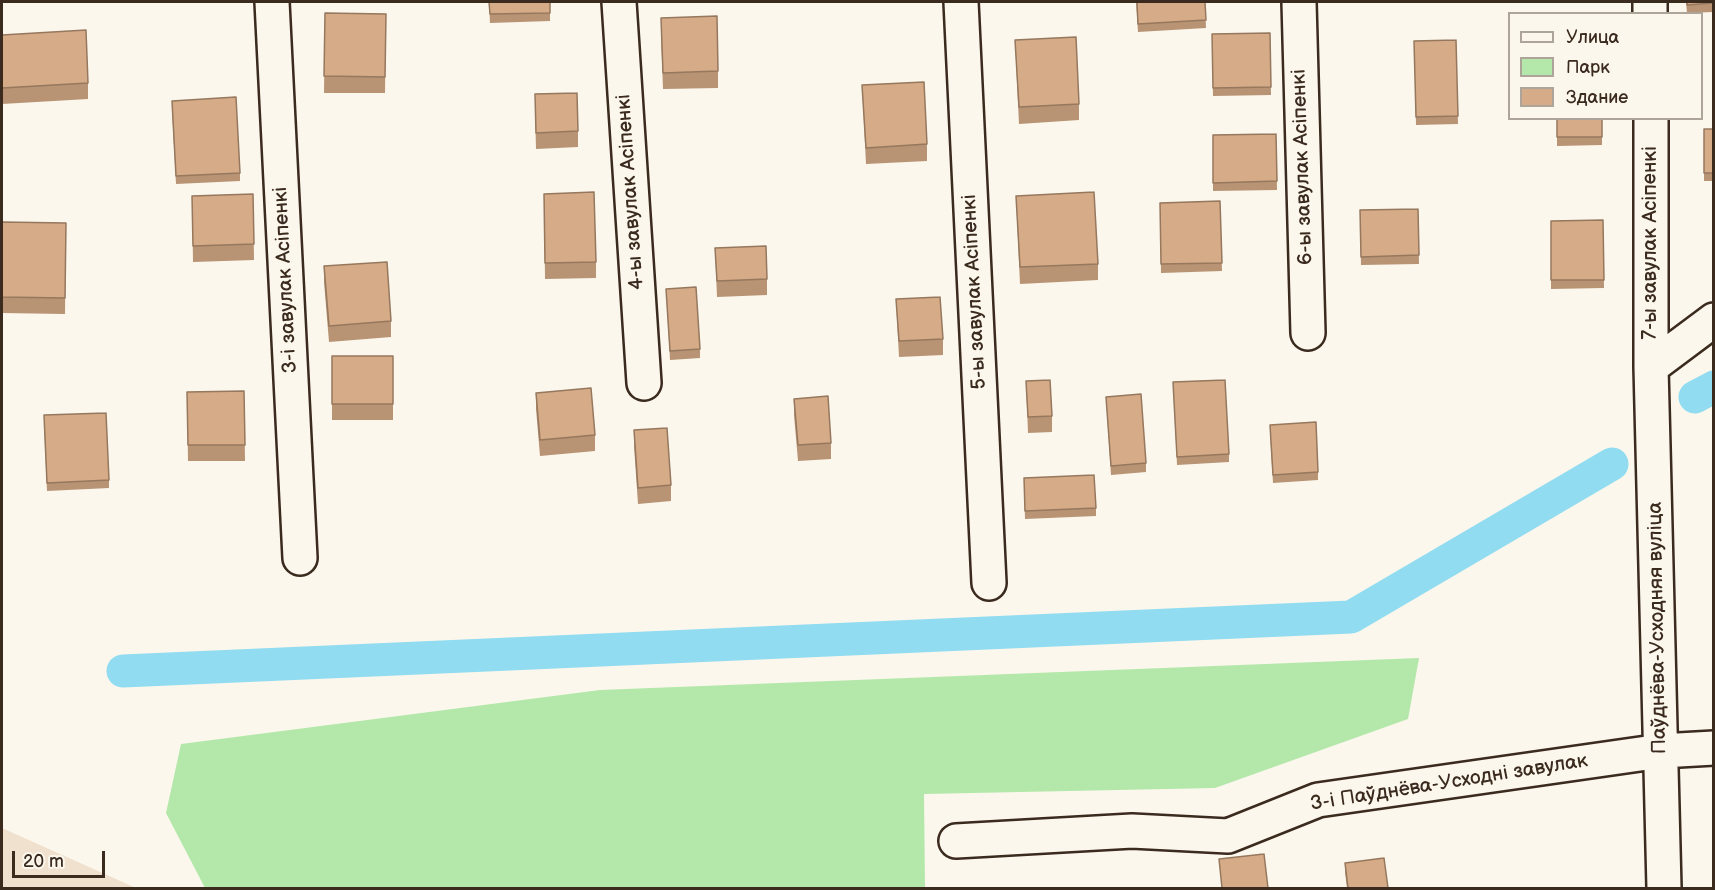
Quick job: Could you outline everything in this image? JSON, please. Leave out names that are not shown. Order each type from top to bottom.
[{"type":"street","name":"3-і завулак Асіпенкі","points":[[272,2],[300,558]]},
{"type":"street","name":"4-ы завулак Асіпенкі","points":[[619,2],[644,383]]},
{"type":"street","name":"5-ы завулак Асіпенкі","points":[[961,2],[989,582]]},
{"type":"street","name":"6-ы завулак Асіпенкі","points":[[1299,2],[1308,333]]},
{"type":"street","name":"7-ы завулак Асіпенкі","points":[[1651,120],[1651,367]]},
{"type":"street","points":[[1651,367],[1713,320]]},
{"type":"street","name":"Паўднёва-Усходняя вуліца","points":[[1651,367],[1664,888]]},
{"type":"street","name":"3-і Паўднёва-Усходні завулак","points":[[956,841],[1132,831],[1228,836],[1318,800],[1660,751],[1713,748]]},
{"type":"shaded area","points":[[2,828],[136,888],[2,888]]},
{"type":"green space","points":[[1419,658],[1408,719],[1215,788],[924,794],[925,888],[205,888],[166,813],[181,744],[600,690]]},
{"type":"building","points":[[489,2],[550,2],[550,13],[490,14]]},
{"type":"building","points":[[1137,2],[1205,2],[1206,20],[1138,24]]},
{"type":"building","points":[[1687,2],[1713,2],[1713,3],[1687,5]]},
{"type":"building","points":[[325,13],[386,14],[385,77],[324,76]]},
{"type":"building","points":[[717,16],[718,71],[663,73],[661,18]]},
{"type":"building","points":[[86,30],[88,83],[2,88],[2,35]]},
{"type":"building","points":[[1270,33],[1271,87],[1213,88],[1212,34]]},
{"type":"building","points":[[1076,37],[1079,104],[1019,107],[1015,40]]},
{"type":"building","points":[[1456,40],[1458,116],[1416,117],[1414,41]]},
{"type":"building","points":[[924,82],[927,144],[866,148],[862,85]]},
{"type":"building","points":[[577,93],[578,131],[536,133],[535,94]]},
{"type":"building","points":[[236,97],[240,173],[176,176],[172,101]]},
{"type":"building","points":[[1557,120],[1602,120],[1602,137],[1557,137]]},
{"type":"building","points":[[1704,129],[1713,129],[1713,173],[1704,173]]},
{"type":"building","points":[[1276,134],[1277,181],[1213,183],[1213,135]]},
{"type":"building","points":[[594,192],[596,262],[545,263],[544,194]]},
{"type":"building","points":[[1094,192],[1098,264],[1020,267],[1016,196]]},
{"type":"building","points":[[253,194],[254,244],[193,246],[192,196]]},
{"type":"building","points":[[1220,201],[1222,263],[1161,264],[1160,203]]},
{"type":"building","points":[[1418,209],[1419,255],[1361,257],[1360,210]]},
{"type":"building","points":[[1603,220],[1604,280],[1551,280],[1551,221]]},
{"type":"building","points":[[2,222],[66,223],[65,298],[2,297]]},
{"type":"building","points":[[766,246],[767,279],[717,281],[715,248]]},
{"type":"building","points":[[387,262],[391,321],[329,326],[324,266]]},
{"type":"building","points":[[696,287],[700,349],[670,351],[666,289]]},
{"type":"building","points":[[940,297],[943,339],[899,341],[896,299]]},
{"type":"building","points":[[332,356],[393,356],[393,404],[332,404]]},
{"type":"building","points":[[1050,380],[1052,416],[1028,417],[1026,381]]},
{"type":"building","points":[[1225,380],[1229,454],[1177,457],[1173,382]]},
{"type":"building","points":[[591,388],[595,435],[540,440],[536,393]]},
{"type":"building","points":[[244,391],[245,445],[188,445],[187,392]]},
{"type":"building","points":[[1141,394],[1146,463],[1111,466],[1106,397]]},
{"type":"building","points":[[828,396],[831,443],[798,445],[794,399]]},
{"type":"building","points":[[106,413],[109,480],[47,483],[44,415]]},
{"type":"building","points":[[1316,422],[1318,472],[1273,475],[1270,425]]},
{"type":"building","points":[[667,428],[671,485],[638,488],[634,430]]},
{"type":"building","points":[[1094,475],[1096,508],[1025,511],[1024,478]]},
{"type":"building","points":[[1264,854],[1268,888],[1222,888],[1219,859]]},
{"type":"building","points":[[1384,858],[1388,888],[1348,888],[1345,863]]},
{"type":"waterway","points":[[1695,397],[1714,387]]},
{"type":"waterway","points":[[123,671],[1351,617],[1612,464]]}]
